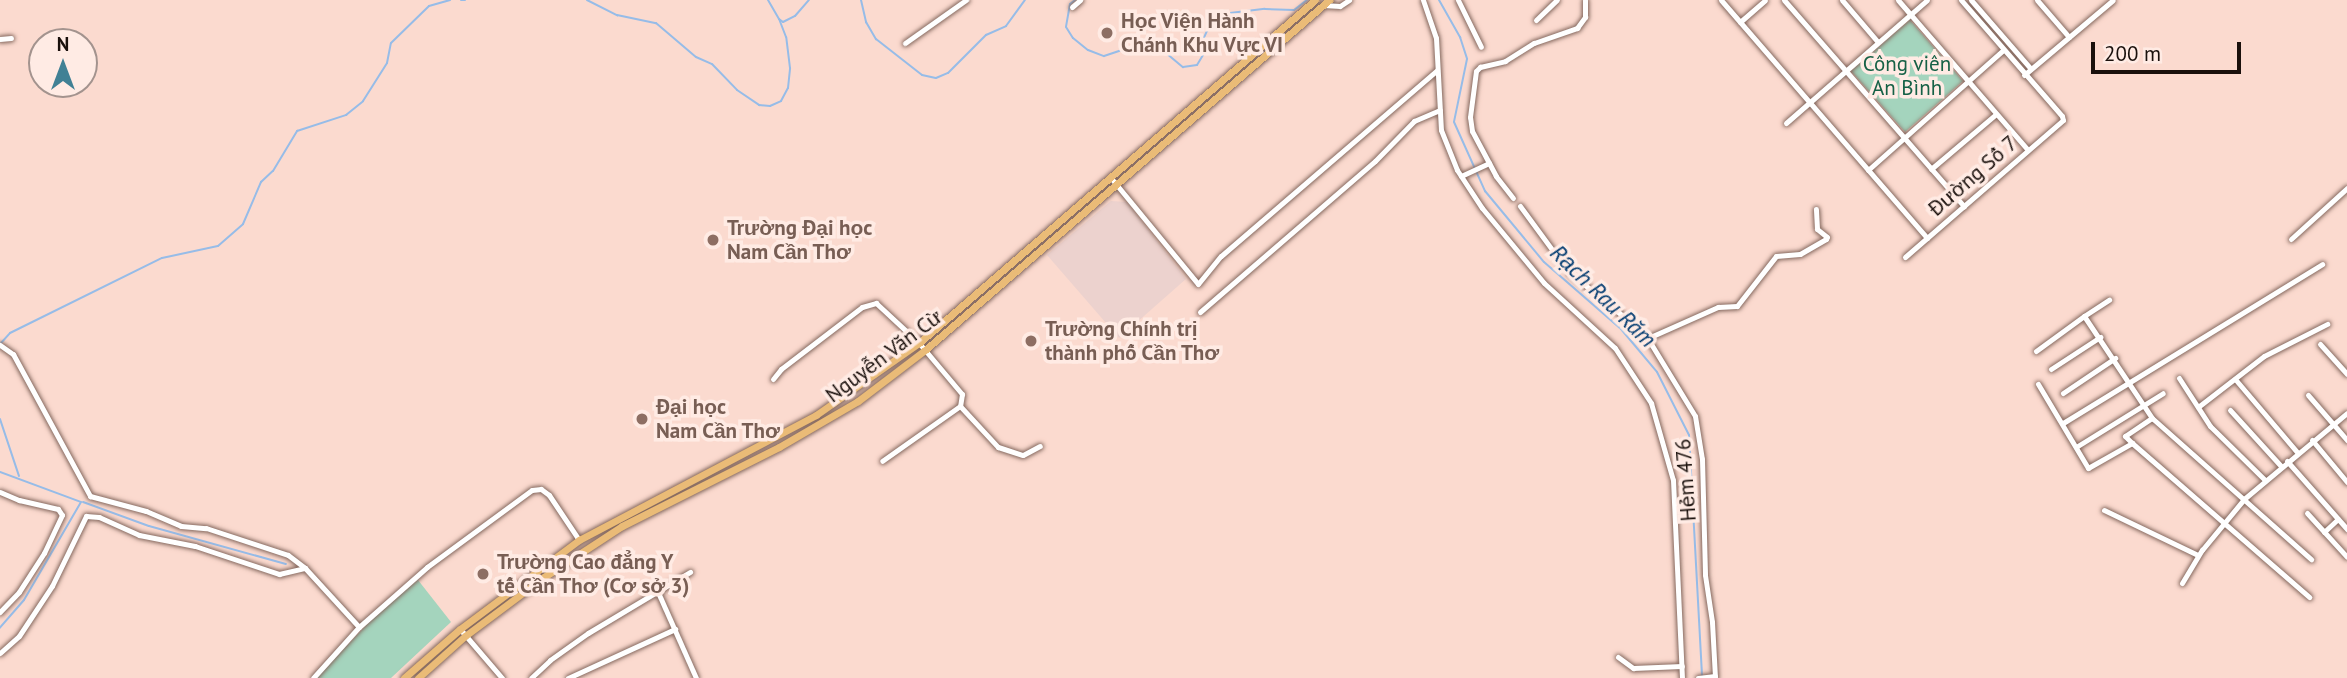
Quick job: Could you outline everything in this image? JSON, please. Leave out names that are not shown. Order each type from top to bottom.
[{"type":"main road","name":"Nguyễn Văn Cừ","points":[[1160,142],[1315,0]]},
{"type":"main road","name":"Nguyễn Văn Cừ","points":[[404,678],[538,569],[579,540],[617,518],[772,441],[816,415],[919,343],[1029,247],[1255,65],[1326,2]]},
{"type":"main road","points":[[1249,58],[1255,65]]},
{"type":"main road","name":"Nguyễn Văn Cừ","points":[[418,678],[463,632],[622,526],[821,424],[925,350],[1035,256],[1114,181]]},
{"type":"main road","points":[[1029,247],[1035,256]]},
{"type":"street","points":[[905,43],[966,0]]},
{"type":"street","points":[[1072,7],[1080,0]]},
{"type":"street","points":[[1326,2],[1340,5],[1349,0]]},
{"type":"street","points":[[1423,0],[1436,38],[1441,130],[1461,176],[1482,208],[1544,283],[1615,348],[1651,403],[1673,480],[1682,678]]},
{"type":"street","points":[[1458,0],[1480,47]]},
{"type":"street","points":[[1536,20],[1557,0]]},
{"type":"street","points":[[1513,198],[1487,165],[1470,125],[1478,68],[1505,61],[1534,43],[1570,31],[1583,20],[1585,0]]},
{"type":"street","points":[[1721,0],[1927,238]]},
{"type":"street","points":[[1740,22],[1765,0]]},
{"type":"street","points":[[1784,0],[1964,206]]},
{"type":"street","points":[[1842,0],[1878,42]]},
{"type":"street","points":[[1898,0],[2028,150]]},
{"type":"street","points":[[1786,123],[1927,0]]},
{"type":"street","points":[[1961,0],[2024,75],[2113,0]]},
{"type":"street","points":[[1971,0],[2031,69]]},
{"type":"street","points":[[2037,0],[2069,37]]},
{"type":"street","points":[[0,39],[11,38]]},
{"type":"street","points":[[1868,170],[2003,50]]},
{"type":"street","points":[[1114,181],[1198,284],[1221,256],[1437,70]]},
{"type":"street","name":"Đường Số 7","points":[[1905,257],[2063,120],[2024,75]]},
{"type":"street","points":[[1200,312],[1375,161],[1414,121],[1427,113],[1440,110]]},
{"type":"street","points":[[1931,169],[1996,114]]},
{"type":"street","points":[[1461,176],[1487,165]]},
{"type":"street","points":[[2291,239],[2347,188]]},
{"type":"street","name":"Hẻm 476","points":[[1520,206],[1566,269],[1614,310],[1640,328],[1695,416],[1706,507],[1705,575],[1712,622],[1713,677]]},
{"type":"street","points":[[1648,338],[1718,307],[1737,306],[1776,256],[1800,254],[1826,239],[1828,237],[1817,229],[1816,208]]},
{"type":"street","points":[[2063,422],[2322,264]]},
{"type":"street","points":[[2036,351],[2109,300]]},
{"type":"street","points":[[773,379],[781,369],[873,302],[919,343],[960,390],[960,406],[998,447],[1023,455],[1040,446]]},
{"type":"street","points":[[2084,316],[2115,358],[2152,418],[2311,559]]},
{"type":"street","points":[[2198,407],[2264,356],[2328,324]]},
{"type":"street","points":[[2051,369],[2099,337]]},
{"type":"street","points":[[2320,344],[2347,374]]},
{"type":"street","points":[[3,346],[13,354],[90,496],[146,511],[181,526],[206,528],[225,537],[270,547],[288,555],[305,568],[359,626]]},
{"type":"street","points":[[2063,393],[2115,358]]},
{"type":"street","points":[[2179,378],[2210,426],[2265,480]]},
{"type":"street","points":[[2235,379],[2297,452]]},
{"type":"street","points":[[2038,384],[2088,468],[2132,443]]},
{"type":"street","points":[[2076,447],[2163,393]]},
{"type":"street","points":[[2308,395],[2347,440]]},
{"type":"street","points":[[882,461],[960,406]]},
{"type":"street","points":[[2230,410],[2347,529]]},
{"type":"street","points":[[2182,583],[2198,555],[2244,499],[2297,452],[2347,413]]},
{"type":"street","points":[[816,415],[821,424]]},
{"type":"street","points":[[2152,418],[2125,436],[2225,520],[2309,597]]},
{"type":"street","points":[[2312,440],[2347,482]]},
{"type":"street","points":[[313,678],[359,626],[428,567],[533,490],[545,491],[579,540]]},
{"type":"street","points":[[0,492],[58,509],[62,515],[44,553],[19,592],[0,612]]},
{"type":"street","points":[[2104,510],[2198,555]]},
{"type":"street","points":[[2307,513],[2347,557]]},
{"type":"street","points":[[0,653],[19,636],[52,586],[86,516],[99,517],[139,535],[195,546],[279,574],[305,568]]},
{"type":"street","points":[[617,518],[622,526]]},
{"type":"street","points":[[2323,532],[2338,519]]},
{"type":"street","points":[[538,569],[544,577]]},
{"type":"street","points":[[531,678],[550,660],[588,633],[690,572]]},
{"type":"street","points":[[657,590],[696,678]]},
{"type":"street","points":[[568,678],[675,629]]},
{"type":"street","points":[[463,632],[502,678]]},
{"type":"street","points":[[1618,657],[1633,668],[1682,666]]},
{"type":"street","points":[[1699,678],[1713,677]]},
{"type":"shaded area","points":[[1111,201],[1127,202],[1186,279],[1119,338],[1047,255]]},
{"type":"green space","name":"Công viên An Bình","points":[[1910,20],[1963,81],[1905,132],[1851,71]]},
{"type":"green space","points":[[418,580],[451,622],[391,678],[316,678],[379,612]]},
{"type":"waterway","points":[[1,343],[10,333],[162,258],[218,246],[243,224],[261,182],[273,171],[297,131],[346,115],[363,101],[387,63],[391,43],[429,6],[450,0]]},
{"type":"waterway","points":[[587,0],[617,15],[656,23],[696,57],[712,64],[737,90],[759,105],[770,106],[781,101],[788,88],[790,68],[786,37],[779,19],[783,22],[795,16],[809,0]]},
{"type":"waterway","points":[[768,0],[779,19]]},
{"type":"waterway","points":[[861,0],[866,22],[876,39],[922,75],[936,78],[948,73],[986,35],[1006,26],[1025,0]]},
{"type":"waterway","points":[[1075,0],[1070,4],[1066,27],[1073,38],[1088,50],[1104,56],[1143,43],[1160,48],[1183,67],[1197,65],[1203,55],[1202,42],[1207,31],[1230,13],[1265,9],[1294,10],[1307,0]]},
{"type":"waterway","name":"Rạch Rau Răm","points":[[1439,0],[1460,37],[1467,59],[1454,122],[1485,191],[1544,262],[1621,329],[1657,372],[1689,435],[1702,677]]},
{"type":"waterway","points":[[0,419],[19,476]]},
{"type":"waterway","points":[[0,472],[81,502],[24,600],[0,628]]},
{"type":"waterway","points":[[83,502],[149,526],[286,564]]},
{"type":"place","name":"Học Viện Hành Chánh Khu Vực VI","points":[[1107,33]]},
{"type":"place","name":"Trường Đại học Nam Cần Thơ","points":[[713,240]]},
{"type":"place","name":"Trường Chính trị thành phố Cần Thơ","points":[[1031,341]]},
{"type":"place","name":"Đại học Nam Cần Thơ","points":[[642,419]]},
{"type":"place","name":"Trường Cao đẳng Y tế Cần Thơ (Cơ sở 3)","points":[[483,574]]}]
